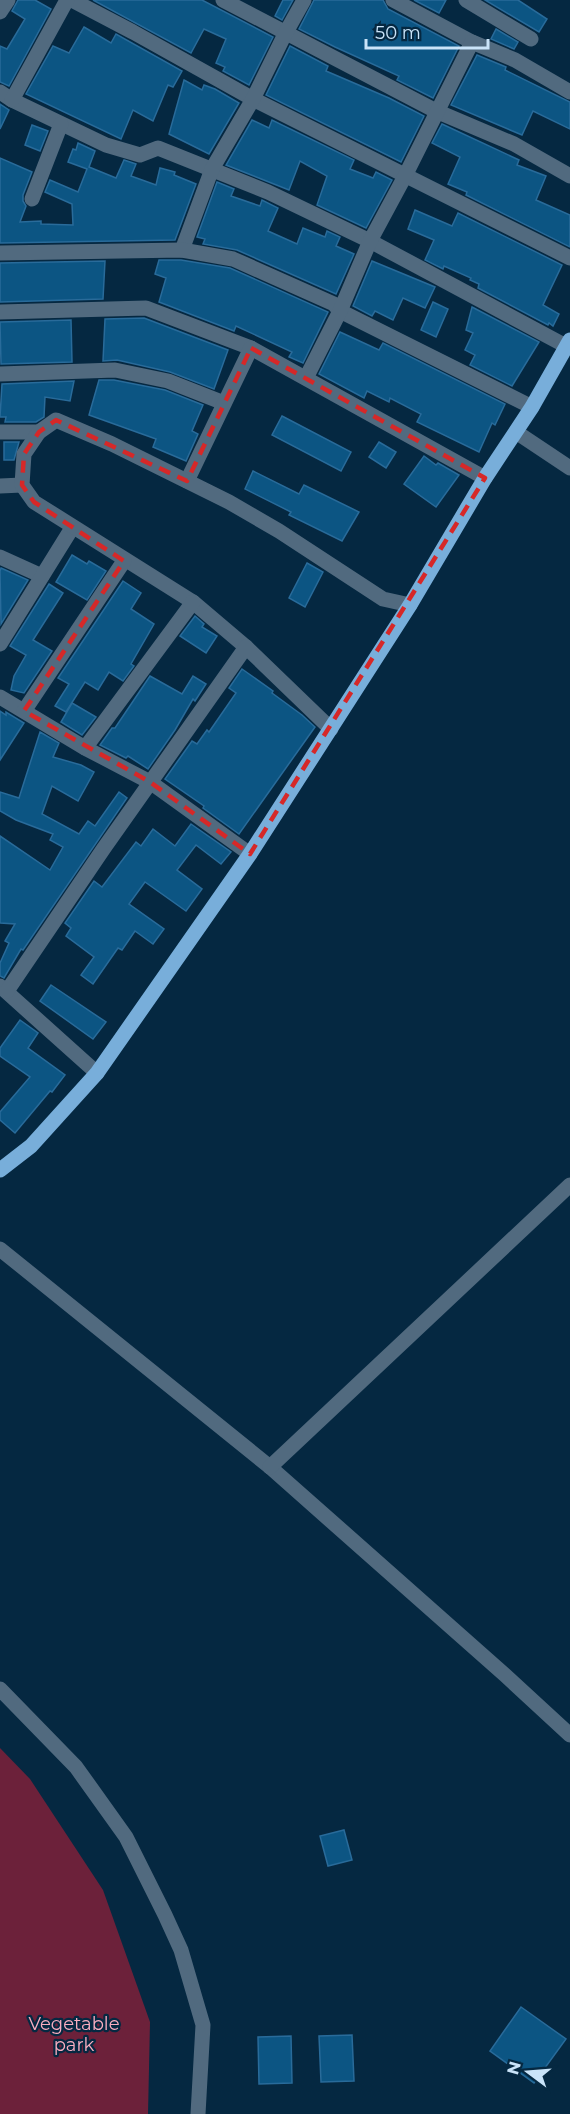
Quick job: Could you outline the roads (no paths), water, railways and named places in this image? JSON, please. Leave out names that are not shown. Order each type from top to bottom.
[{"type":"main road","points":[[0,1170],[31,1146],[97,1073],[250,854],[410,605],[485,478],[532,407],[568,343]]},
{"type":"street","points":[[0,12],[8,0]]},
{"type":"street","points":[[67,0],[6,96],[106,145],[140,155],[158,148],[268,192],[370,241],[568,343]]},
{"type":"street","points":[[72,0],[253,99],[570,258]]},
{"type":"street","points":[[223,0],[436,111],[514,144],[570,177]]},
{"type":"street","points":[[182,250],[212,169],[253,99],[304,0]]},
{"type":"street","points":[[393,0],[472,42],[515,60],[570,92]]},
{"type":"street","points":[[466,0],[531,39]]},
{"type":"street","points":[[306,378],[340,311],[370,241],[472,42]]},
{"type":"street","points":[[32,199],[61,124]]},
{"type":"street","points":[[0,253],[182,250],[233,259],[334,304],[340,311],[532,407]]},
{"type":"street","points":[[0,312],[146,308],[251,348],[485,478]]},
{"type":"street","points":[[187,481],[251,348]]},
{"type":"street","points":[[0,374],[115,370],[168,381],[224,403]]},
{"type":"street","points":[[331,729],[246,647],[193,602],[124,561],[34,502],[22,485],[24,454],[39,432],[56,420],[230,501],[382,599],[410,605]]},
{"type":"street","points":[[0,432],[39,432]]},
{"type":"street","points":[[516,432],[570,468]]},
{"type":"street","points":[[0,486],[22,485]]},
{"type":"street","points":[[0,644],[72,528]]},
{"type":"street","points":[[0,557],[42,576]]},
{"type":"street","points":[[24,711],[124,561]]},
{"type":"street","points":[[85,748],[193,602]]},
{"type":"street","points":[[97,1073],[4,989],[246,647]]},
{"type":"street","points":[[0,697],[85,748],[150,782],[250,854]]},
{"type":"street","points":[[270,1467],[570,1185]]},
{"type":"street","points":[[0,1249],[270,1467],[570,1735]]},
{"type":"street","points":[[0,1689],[76,1767],[126,1837],[165,1915],[181,1950],[203,2025],[198,2114]]},
{"type":"park label","name":"Vegetable park","points":[[74,2034]]}]
